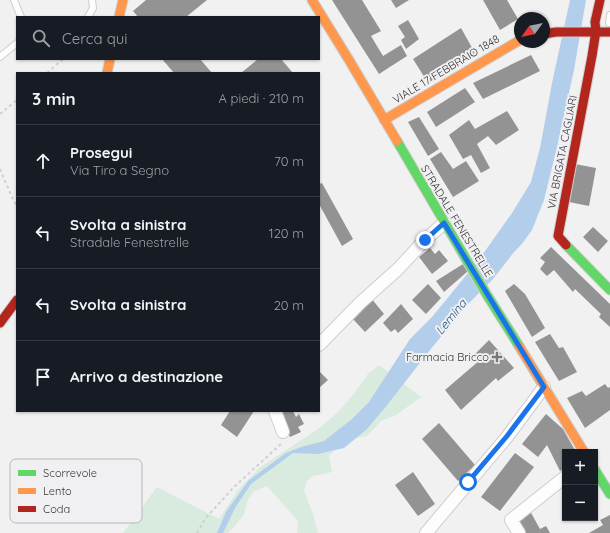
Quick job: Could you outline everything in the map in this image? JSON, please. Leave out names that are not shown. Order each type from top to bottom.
[{"type":"street","points":[[119,16],[123,0]]},
{"type":"street","name":"STRADALE FENESTRELLE","points":[[312,0],[487,295],[582,449]]},
{"type":"street","name":"VIA BRIGATA CAGLIARI","points":[[600,0],[592,56],[558,236],[610,290]]},
{"type":"street","points":[[550,33],[596,31],[610,32]]},
{"type":"street","name":"VIALE 17 FEBBRAIO 1848","points":[[384,120],[514,44]]},
{"type":"street","points":[[107,72],[110,60]]},
{"type":"street","points":[[320,344],[360,303],[398,269],[425,240],[444,223]]},
{"type":"street","points":[[0,323],[16,301]]},
{"type":"street","points":[[426,533],[507,436],[544,387]]},
{"type":"street","points":[[275,412],[283,432]]},
{"type":"street","points":[[598,475],[610,494]]},
{"type":"street","points":[[519,533],[511,520],[562,479]]},
{"type":"lane","points":[[14,0],[21,16]]},
{"type":"lane","points":[[89,16],[93,8],[92,0]]},
{"type":"lane","points":[[610,15],[610,23]]},
{"type":"lane","points":[[0,57],[16,44]]},
{"type":"path","points":[[48,72],[62,60]]},
{"type":"path","points":[[0,114],[16,101]]},
{"type":"path","points":[[0,169],[16,205]]},
{"type":"path","points":[[197,533],[205,519],[233,488],[282,443],[283,432]]},
{"type":"green space","points":[[379,365],[421,397],[396,415],[381,421],[367,436],[341,443],[329,456],[332,472],[313,476],[307,481],[304,491],[314,517],[318,533],[297,533],[298,521],[267,486],[253,492],[248,500],[244,514],[228,533],[123,533],[130,523],[142,523],[142,507],[157,487],[219,519],[238,490],[259,468],[321,427],[340,410],[368,374]]},
{"type":"water","name":"Lemina","points":[[570,0],[586,0],[574,70],[557,147],[544,200],[532,230],[493,279],[466,306],[366,430],[344,448],[318,454],[293,453],[251,484],[235,508],[223,533],[217,533],[226,512],[248,481],[286,453],[301,447],[324,441],[352,419],[369,402],[410,339],[432,317],[478,261],[512,213],[531,182],[540,148]]},
{"type":"building","points":[[146,0],[207,0],[187,16],[137,16],[133,11]]},
{"type":"building","points":[[332,0],[362,0],[381,31],[371,36],[383,56],[401,45],[407,56],[379,74]]},
{"type":"building","points":[[391,0],[409,0],[396,8]]},
{"type":"building","points":[[483,0],[507,0],[514,12],[514,21],[500,30]]},
{"type":"building","points":[[408,20],[419,39],[406,49],[401,40],[405,37],[398,26]]},
{"type":"building","points":[[461,28],[475,53],[428,83],[413,59]]},
{"type":"building","points":[[531,55],[540,71],[483,99],[473,83]]},
{"type":"building","points":[[163,60],[201,60],[211,72],[173,72]]},
{"type":"building","points":[[257,60],[282,60],[292,72],[242,72]]},
{"type":"building","points":[[465,88],[475,102],[436,127],[427,112]]},
{"type":"building","points":[[507,111],[519,130],[496,145],[488,136],[477,144],[490,168],[481,173],[471,155],[463,159],[449,135],[469,120],[475,129]]},
{"type":"building","points":[[419,117],[439,149],[428,156],[408,122]]},
{"type":"building","points":[[441,152],[453,169],[466,161],[479,181],[453,197],[430,159]]},
{"type":"building","points":[[575,164],[596,168],[589,206],[569,202]]},
{"type":"building","points":[[322,183],[353,239],[342,246],[320,206],[320,184]]},
{"type":"building","points":[[593,227],[608,241],[598,252],[583,237]]},
{"type":"building","points":[[551,247],[610,304],[610,327],[599,317],[601,314],[575,289],[573,292],[554,270],[547,276],[540,269],[545,262],[540,258]]},
{"type":"building","points":[[430,248],[435,254],[439,250],[448,261],[432,274],[419,257]]},
{"type":"building","points":[[463,264],[468,271],[444,292],[436,281]]},
{"type":"building","points":[[428,284],[441,298],[426,314],[412,300]]},
{"type":"building","points":[[514,284],[525,294],[545,328],[532,337],[505,291]]},
{"type":"building","points":[[371,298],[384,314],[365,332],[352,318]]},
{"type":"building","points":[[401,304],[413,319],[398,333],[395,329],[391,332],[383,323]]},
{"type":"building","points":[[550,334],[559,348],[563,347],[577,372],[559,381],[535,342]]},
{"type":"building","points":[[489,340],[514,368],[498,381],[496,378],[461,410],[445,390],[480,360],[475,354]]},
{"type":"building","points":[[320,372],[328,380],[320,387]]},
{"type":"building","points":[[605,384],[608,388],[610,387],[610,410],[585,428],[567,398],[582,391],[586,396]]},
{"type":"building","points":[[229,412],[253,412],[237,437],[221,425]]},
{"type":"building","points":[[279,412],[294,412],[296,417],[299,414],[304,424],[298,427],[301,432],[290,437]]},
{"type":"building","points":[[546,414],[563,429],[574,449],[562,449],[562,470],[560,471],[547,445],[538,457],[522,444]]},
{"type":"building","points":[[439,423],[475,465],[458,481],[422,439]]},
{"type":"building","points":[[515,453],[534,467],[500,511],[481,497]]},
{"type":"building","points":[[413,472],[435,504],[418,516],[395,485]]},
{"type":"building","points":[[530,511],[540,529],[546,526],[550,533],[526,533],[518,519]]},
{"type":"building","points":[[610,515],[610,533],[589,533],[603,525],[600,520]]},
{"type":"traffic: fast","points":[[397,141],[487,295],[519,346]]},
{"type":"traffic: fast","points":[[566,245],[610,290]]},
{"type":"traffic: fast","points":[[598,475],[610,494]]},
{"type":"traffic: slow","points":[[119,16],[123,0]]},
{"type":"traffic: slow","points":[[312,0],[397,141]]},
{"type":"traffic: slow","points":[[384,120],[514,44]]},
{"type":"traffic: slow","points":[[107,72],[110,60]]},
{"type":"traffic: slow","points":[[519,346],[582,449]]},
{"type":"traffic: jam","points":[[566,245],[558,236],[592,56],[596,31],[595,22],[600,0]]},
{"type":"traffic: jam","points":[[550,33],[610,32]]},
{"type":"traffic: jam","points":[[0,323],[16,301]]},
{"type":"place","name":"Farmacia Bricco","points":[[497,357]]},
{"type":"route","points":[[425,240],[444,223],[544,387],[507,436],[468,482]]}]
